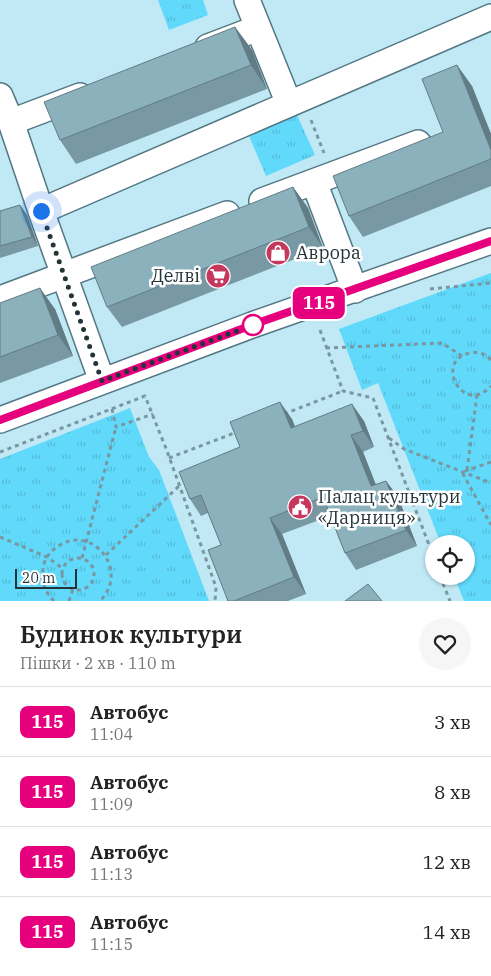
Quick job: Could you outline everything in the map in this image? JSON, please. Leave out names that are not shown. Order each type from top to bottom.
[{"type":"street","points":[[247,0],[258,28],[296,101]]},
{"type":"street","points":[[41,211],[491,17]]},
{"type":"street","points":[[185,56],[258,28]]},
{"type":"street","points":[[11,122],[102,87]]},
{"type":"street","points":[[0,96],[11,122],[102,381]]},
{"type":"street","points":[[0,299],[418,142]]},
{"type":"street","points":[[323,178],[355,290]]},
{"type":"street","points":[[0,420],[252,325],[491,241]]},
{"type":"path","points":[[296,101],[323,178]]},
{"type":"path","points":[[430,290],[491,283]]},
{"type":"path","points":[[320,330],[343,391]]},
{"type":"path","points":[[326,348],[442,343],[462,356]]},
{"type":"path","points":[[491,360],[482,354],[468,353],[462,356],[453,367],[454,381],[463,392],[477,395],[491,386]]},
{"type":"path","points":[[279,416],[343,391],[373,398],[425,535]]},
{"type":"path","points":[[467,470],[477,395]]},
{"type":"path","points":[[0,452],[144,396],[169,458],[216,587],[215,601]]},
{"type":"path","points":[[82,558],[88,542],[116,427],[112,409]]},
{"type":"path","points":[[116,427],[152,414]]},
{"type":"path","points":[[169,458],[243,430]]},
{"type":"path","points":[[388,438],[404,448],[491,483]]},
{"type":"path","points":[[462,472],[491,462]]},
{"type":"path","points":[[462,472],[491,525]]},
{"type":"path","points":[[106,555],[179,486]]},
{"type":"path","points":[[0,536],[47,557],[62,568]]},
{"type":"path","points":[[54,601],[44,587],[43,567],[47,557],[60,544],[78,540],[98,547],[106,555],[112,576],[110,586],[101,600],[108,601]]},
{"type":"path","points":[[72,558],[82,558],[91,564],[94,570],[92,581],[84,589],[73,590],[62,579],[62,568],[72,558]]},
{"type":"path","points":[[444,585],[450,601]]},
{"type":"path","points":[[69,601],[73,590]]},
{"type":"green space","points":[[158,0],[203,0],[208,15],[169,30]]},
{"type":"green space","points":[[297,115],[315,155],[266,176],[249,136]]},
{"type":"green space","points":[[491,273],[491,601],[464,601],[458,585],[475,585],[475,535],[437,535],[378,383],[362,390],[339,329]]},
{"type":"green space","points":[[130,408],[149,457],[159,470],[209,601],[0,601],[0,459]]},
{"type":"building","points":[[235,27],[251,65],[60,140],[44,102]]},
{"type":"building","points":[[457,65],[491,150],[491,159],[349,216],[333,176],[443,132],[422,79]]},
{"type":"building","points":[[293,187],[309,227],[107,307],[91,267]]},
{"type":"building","points":[[20,205],[32,237],[0,246],[0,211]]},
{"type":"building","points":[[40,288],[58,335],[0,357],[0,303]]},
{"type":"building","name":"Палац культури «Дарниця»","points":[[280,402],[291,428],[352,404],[363,431],[351,435],[371,486],[386,481],[406,530],[345,553],[323,497],[270,518],[294,577],[234,601],[228,601],[208,550],[221,545],[201,495],[190,499],[179,472],[240,447],[230,422]]},
{"type":"building","points":[[368,584],[382,601],[345,601]]},
{"type":"bus line","name":"115","points":[[0,420],[252,325],[491,241]]},
{"type":"place","name":"Аврора","points":[[278,253]]},
{"type":"place","name":"Делві","points":[[218,276]]},
{"type":"place","name":"Палац культури «Дарниця»","points":[[300,507]]},
{"type":"route","points":[[41,211],[102,381],[253,325]]}]
